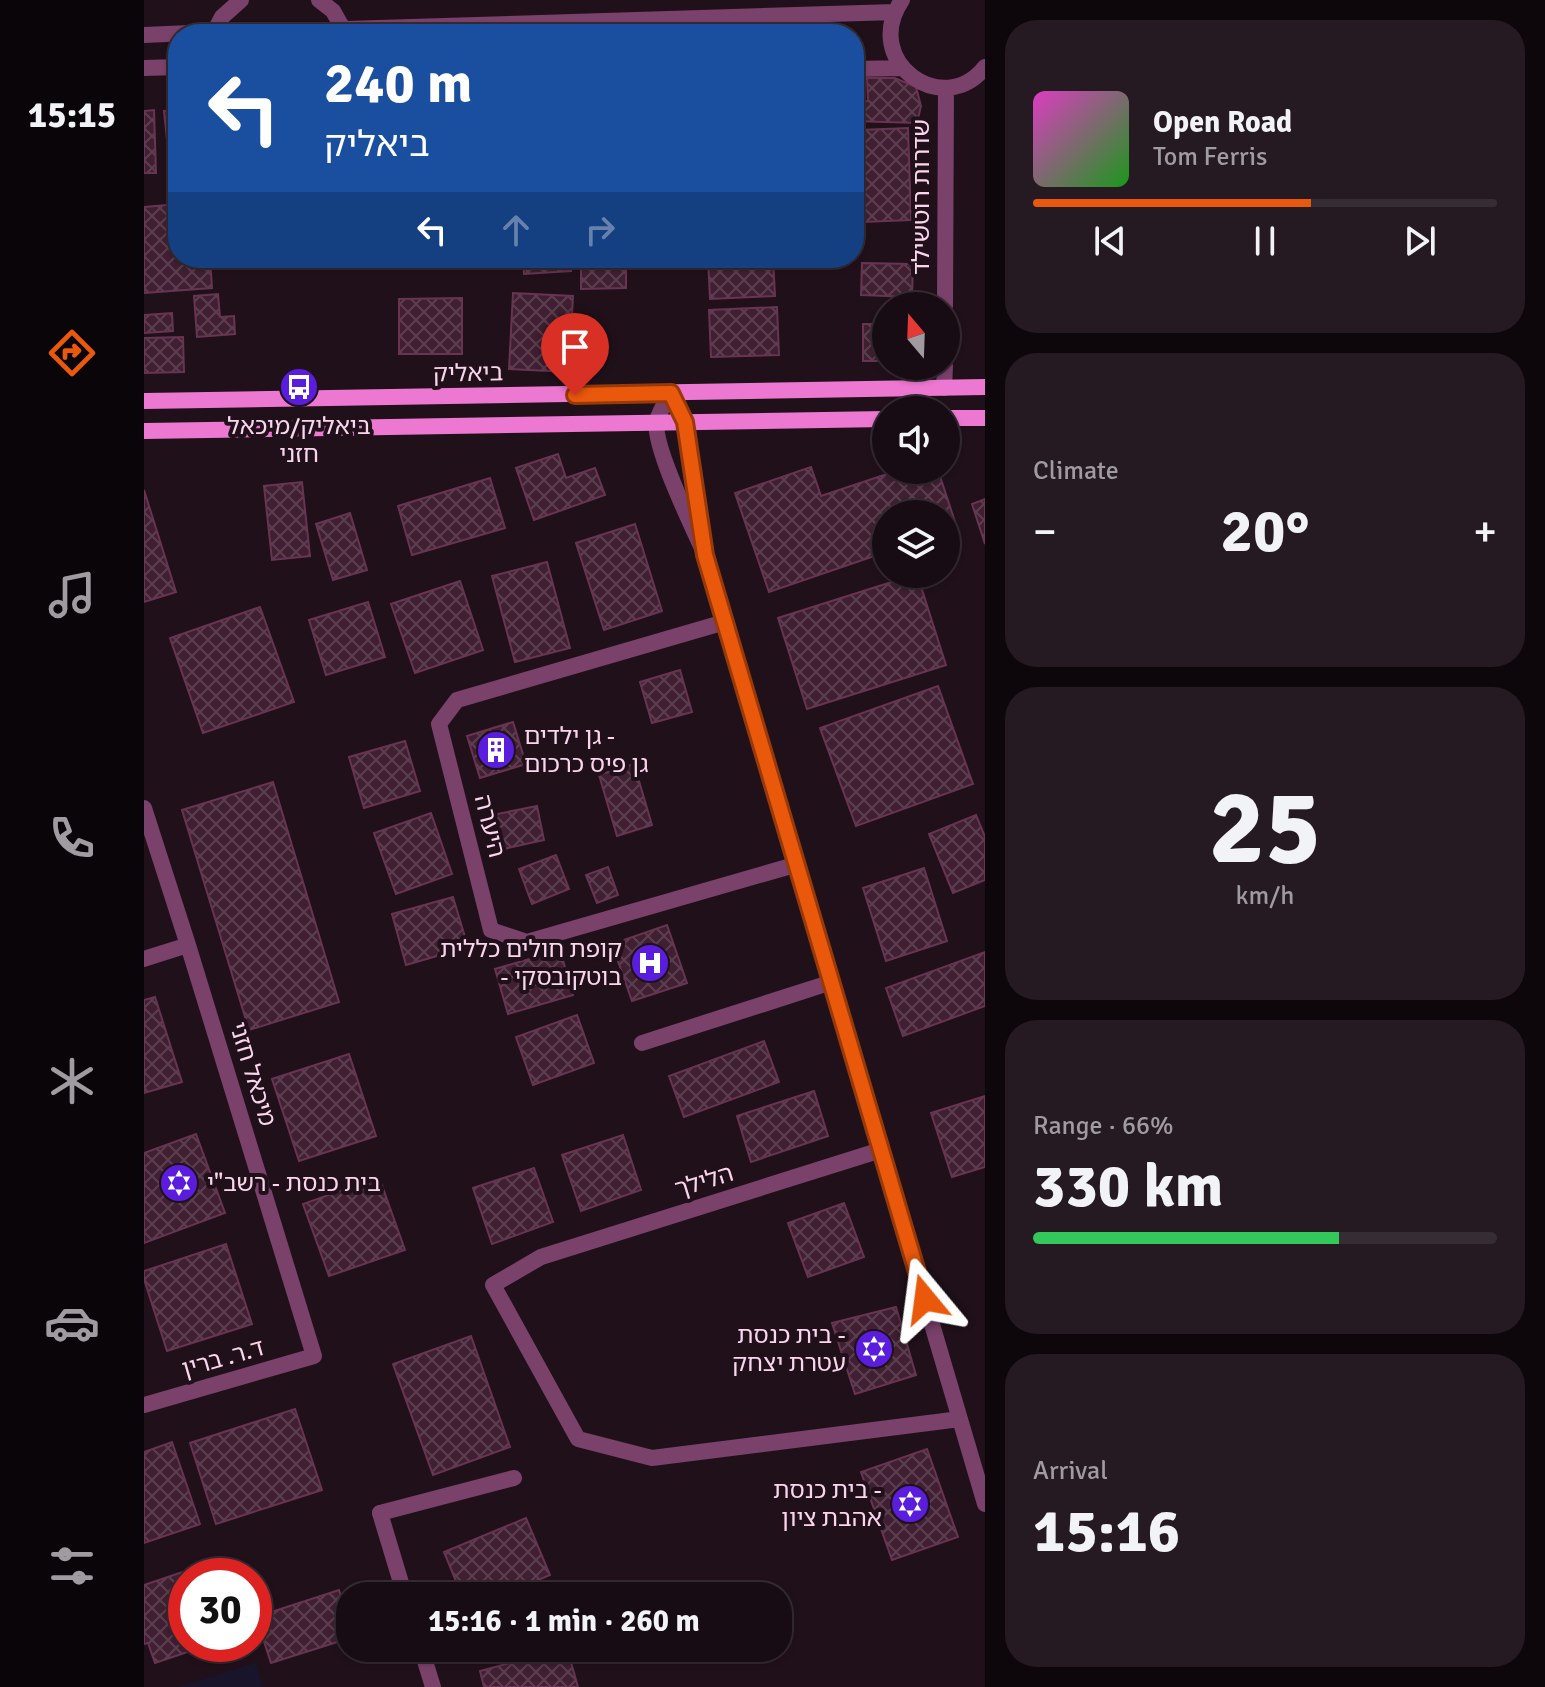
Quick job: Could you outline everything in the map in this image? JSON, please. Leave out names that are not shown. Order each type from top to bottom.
[{"type":"main road","name":"ביאליק","points":[[144,401],[985,387]]},
{"type":"main road","points":[[960,418],[985,418]]},
{"type":"main road","points":[[144,431],[872,419]]},
{"type":"street","points":[[319,0],[333,11],[341,24]]},
{"type":"street","points":[[647,0],[649,19]]},
{"type":"street","points":[[218,24],[236,1]]},
{"type":"street","points":[[522,24],[898,6],[890,30],[892,48],[902,68],[916,80],[946,88],[964,83],[985,67]]},
{"type":"street","points":[[144,35],[168,34]]},
{"type":"street","points":[[144,68],[168,67]]},
{"type":"street","points":[[864,69],[902,68]]},
{"type":"street","name":"שדרות רוטשילד","points":[[945,292],[946,88]]},
{"type":"street","points":[[944,380],[944,388]]},
{"type":"street","points":[[671,393],[685,422],[705,555]]},
{"type":"street","points":[[671,393],[656,423],[659,444],[705,555],[985,1504]]},
{"type":"street","name":"היערה","points":[[725,622],[457,700],[439,724],[491,930],[527,942],[798,864]]},
{"type":"street","name":"מיכאל חזני","points":[[144,808],[314,1356]]},
{"type":"street","points":[[144,959],[188,945]]},
{"type":"street","points":[[642,1043],[832,982]]},
{"type":"street","name":"הלילך","points":[[881,1150],[541,1257],[493,1285],[578,1439],[652,1458],[960,1419]]},
{"type":"street","name":"ד.ר. ברין","points":[[144,1405],[314,1356]]},
{"type":"street","points":[[401,1582],[380,1513],[514,1478]]},
{"type":"street","points":[[425,1662],[433,1687]]},
{"type":"shaded area","points":[[256,1663],[263,1687],[177,1687]]},
{"type":"building","points":[[867,78],[895,78],[916,87],[921,106],[917,123],[864,121],[864,101],[868,101]]},
{"type":"building","points":[[154,110],[156,173],[144,173],[144,111]]},
{"type":"building","points":[[164,111],[168,111],[168,150]]},
{"type":"building","points":[[908,128],[911,220],[864,222],[864,130]]},
{"type":"building","points":[[168,205],[168,268],[211,268],[212,288],[144,293],[144,207]]},
{"type":"building","points":[[864,263],[913,264],[912,292],[872,292],[872,295],[861,295]]},
{"type":"building","points":[[524,268],[571,268],[571,271],[524,274]]},
{"type":"building","points":[[581,268],[626,268],[626,288],[581,289]]},
{"type":"building","points":[[708,268],[774,268],[775,296],[710,299]]},
{"type":"building","points":[[513,293],[573,296],[569,372],[509,369]]},
{"type":"building","points":[[218,294],[220,317],[234,316],[235,334],[197,337],[194,296]]},
{"type":"building","points":[[462,298],[462,354],[399,354],[399,299]]},
{"type":"building","points":[[777,307],[779,355],[711,357],[709,310]]},
{"type":"building","points":[[172,313],[173,331],[144,333],[144,315]]},
{"type":"building","points":[[863,324],[872,324],[872,361],[863,361]]},
{"type":"building","points":[[183,337],[184,372],[144,373],[144,338]]},
{"type":"building","points":[[558,454],[566,478],[595,468],[605,495],[534,520],[516,468]]},
{"type":"building","points":[[811,467],[821,496],[872,479],[872,484],[943,484],[948,500],[872,500],[872,557],[769,592],[735,493]]},
{"type":"building","points":[[490,478],[505,528],[412,555],[398,506]]},
{"type":"building","points":[[302,482],[310,556],[272,560],[264,486]]},
{"type":"building","points":[[144,490],[176,592],[144,602]]},
{"type":"building","points":[[985,499],[985,544],[972,504]]},
{"type":"building","points":[[350,513],[367,570],[333,580],[316,524]]},
{"type":"building","points":[[635,524],[662,611],[604,630],[576,543]]},
{"type":"building","points":[[547,562],[570,648],[515,662],[492,576]]},
{"type":"building","points":[[460,581],[483,650],[415,673],[391,604]]},
{"type":"building","points":[[873,588],[921,588],[946,665],[807,709],[778,618]]},
{"type":"building","points":[[368,602],[385,657],[326,675],[309,620]]},
{"type":"building","points":[[260,607],[294,702],[203,733],[170,638]]},
{"type":"building","points":[[680,670],[692,712],[652,723],[640,682]]},
{"type":"building","points":[[938,686],[973,784],[856,826],[820,728]]},
{"type":"building","name":"גן ילדים - גן פיס כרכום","points":[[513,722],[526,764],[480,778],[467,736]]},
{"type":"building","points":[[405,741],[420,791],[364,808],[349,757]]},
{"type":"building","points":[[634,764],[652,825],[617,836],[599,775]]},
{"type":"building","points":[[273,782],[339,1002],[249,1030],[182,810]]},
{"type":"building","points":[[537,806],[544,840],[495,851],[487,816]]},
{"type":"building","points":[[431,813],[452,874],[396,894],[374,833]]},
{"type":"building","points":[[976,815],[985,837],[985,880],[953,893],[929,834]]},
{"type":"building","points":[[556,855],[569,889],[532,904],[519,869]]},
{"type":"building","points":[[608,867],[618,895],[597,903],[586,875]]},
{"type":"building","points":[[924,868],[947,941],[886,961],[863,888]]},
{"type":"building","points":[[453,897],[468,947],[406,965],[392,914]]},
{"type":"building","name":"קופת חולים כללית - בוטקובסקי","points":[[667,925],[687,983],[632,1001],[612,944]]},
{"type":"building","points":[[560,950],[573,995],[508,1014],[495,969]]},
{"type":"building","points":[[985,952],[985,1006],[903,1036],[886,988]]},
{"type":"building","points":[[155,997],[182,1082],[144,1093],[144,1000]]},
{"type":"building","points":[[577,1015],[594,1063],[533,1085],[516,1037]]},
{"type":"building","points":[[764,1041],[779,1082],[684,1117],[669,1076]]},
{"type":"building","points":[[349,1054],[376,1136],[299,1161],[272,1079]]},
{"type":"building","points":[[814,1091],[828,1136],[751,1162],[737,1116]]},
{"type":"building","points":[[985,1096],[985,1167],[952,1177],[931,1113]]},
{"type":"building","name":"בית כנסת - רשב\"י","points":[[196,1134],[225,1213],[144,1243],[144,1153]]},
{"type":"building","points":[[623,1135],[641,1190],[581,1211],[562,1155]]},
{"type":"building","points":[[534,1168],[553,1222],[492,1244],[473,1188]]},
{"type":"building","points":[[379,1177],[405,1250],[329,1276],[303,1204]]},
{"type":"building","points":[[844,1203],[864,1257],[808,1277],[788,1223]]},
{"type":"building","points":[[226,1244],[252,1324],[167,1351],[144,1271]]},
{"type":"building","name":"בית כנסת - עטרת יצחק","points":[[896,1307],[916,1375],[855,1394],[832,1323]]},
{"type":"building","points":[[471,1336],[510,1447],[433,1475],[393,1364]]},
{"type":"building","points":[[295,1409],[322,1490],[216,1524],[190,1443]]},
{"type":"building","points":[[172,1442],[200,1524],[144,1543],[144,1452]]},
{"type":"building","name":"בית כנסת - אהבת ציון","points":[[927,1449],[958,1537],[892,1560],[861,1472]]},
{"type":"building","points":[[526,1518],[550,1575],[533,1582],[456,1582],[444,1552]]},
{"type":"building","points":[[168,1577],[168,1659],[155,1663],[148,1643],[144,1644],[144,1585]]},
{"type":"building","points":[[336,1591],[336,1642],[271,1663],[272,1612]]},
{"type":"building","points":[[514,1662],[571,1662],[578,1687],[484,1687],[480,1671]]},
{"type":"place","name":"ביאליק/מיכאל חזני","points":[[299,387]]},
{"type":"place","name":"גן ילדים - גן פיס כרכום","points":[[496,750]]},
{"type":"place","name":"קופת חולים כללית - בוטקובסקי","points":[[650,963]]},
{"type":"place","name":"בית כנסת - רשב\"י","points":[[179,1183]]},
{"type":"place","name":"בית כנסת - עטרת יצחק","points":[[874,1349]]},
{"type":"place","name":"בית כנסת - אהבת ציון","points":[[910,1504]]},
{"type":"route","points":[[575,395],[671,393],[685,422],[705,555],[925,1299]]}]
